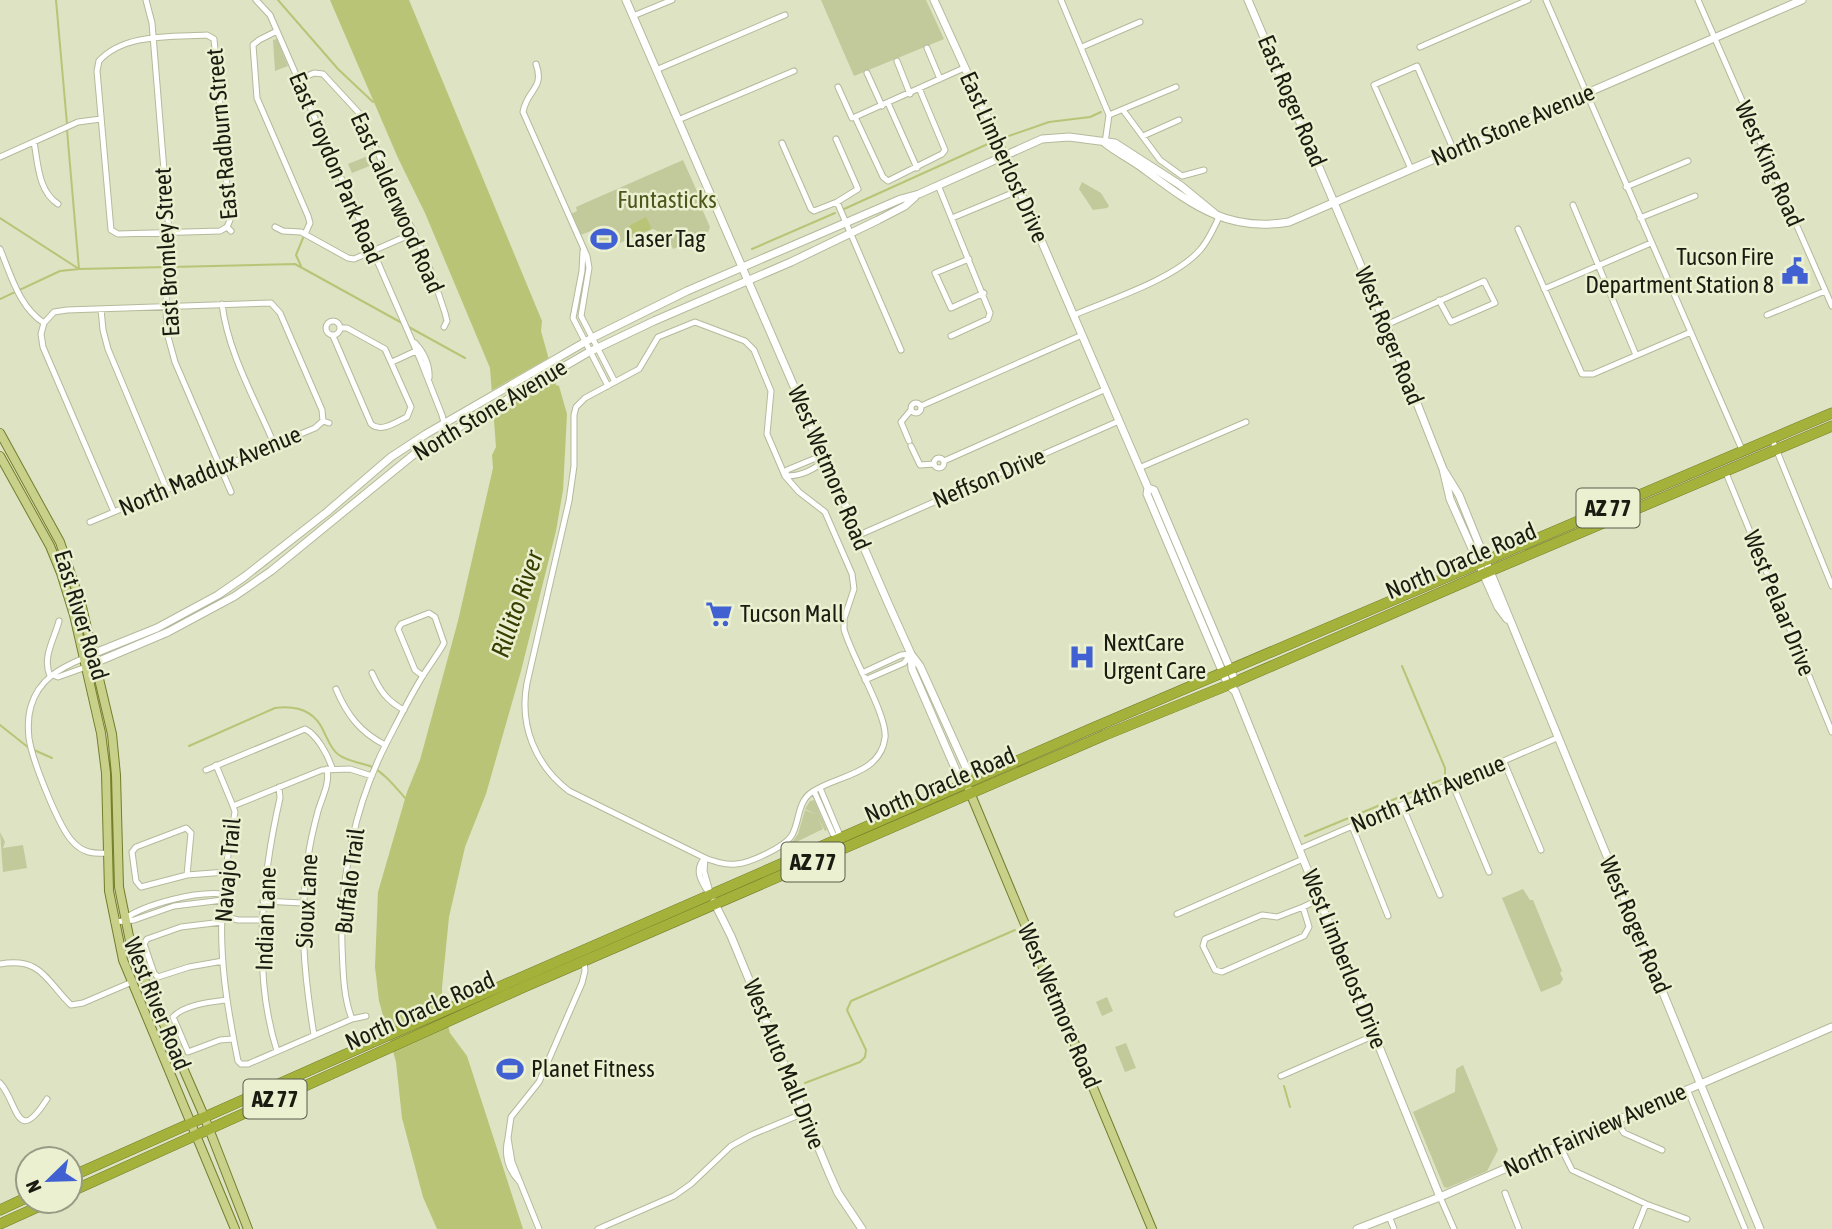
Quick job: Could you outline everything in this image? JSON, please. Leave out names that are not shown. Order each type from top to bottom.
[{"type":"highway","name":"North Oracle Road","points":[[84,1186],[584,962],[841,838],[1832,413]]},
{"type":"highway","name":"North Oracle Road","points":[[84,1171],[522,976],[1233,685],[1486,573],[1832,426]]},
{"type":"highway","points":[[1614,506],[1618,517]]},
{"type":"highway","points":[[1357,629],[1359,621],[1382,611],[1393,601]]},
{"type":"highway","points":[[1315,647],[1334,633],[1350,626],[1352,618]]},
{"type":"highway","points":[[1105,736],[1110,728],[1154,707],[1159,700]]},
{"type":"highway","points":[[1043,763],[1054,752],[1096,733],[1100,725]]},
{"type":"highway","points":[[474,1010],[474,1004],[515,985],[522,976]]},
{"type":"highway","points":[[350,1065],[356,1056],[381,1044],[383,1037]]},
{"type":"highway","points":[[0,1224],[20,1215]]},
{"type":"main road","name":"West Wetmore Road","points":[[626,0],[911,654],[920,666],[968,772],[966,784],[1152,1229]]},
{"type":"main road","name":"East Limberlost Drive","points":[[934,0],[1074,315]]},
{"type":"main road","name":"East Roger Road","points":[[1248,0],[1334,203]]},
{"type":"main road","name":"North Stone Avenue","points":[[95,658],[218,595],[327,512],[391,457],[593,338],[676,296],[1042,139],[1069,137],[1115,143],[1205,204],[1219,217],[1267,226],[1289,222],[1802,0]]},
{"type":"main road","name":"North Stone Avenue","points":[[85,662],[168,632],[235,596],[271,571],[389,472],[447,434],[589,352],[851,233],[905,206],[919,194]]},
{"type":"main road","name":"West Roger Road","points":[[1334,203],[1443,469],[1459,495],[1498,607],[1510,622],[1760,1229]]},
{"type":"main road","name":"West Limberlost Drive","points":[[1074,315],[1148,488],[1147,494],[1233,685],[1440,1197]]},
{"type":"main road","name":"East River Road","points":[[0,433],[60,542],[77,589],[111,727]]},
{"type":"main road","points":[[0,444],[9,461],[15,462]]},
{"type":"main road","name":"East River Road","points":[[0,456],[38,522],[61,573],[101,733]]},
{"type":"main road","name":"West Limberlost Drive","points":[[1148,488],[1154,490],[1192,576],[1227,671]]},
{"type":"main road","points":[[1158,519],[1168,521]]},
{"type":"main road","points":[[1181,573],[1192,576]]},
{"type":"main road","name":"West River Road","points":[[111,727],[116,775],[118,868],[124,919],[137,966],[204,1116],[248,1229]]},
{"type":"main road","name":"West River Road","points":[[101,733],[106,773],[109,891],[114,922],[132,982],[235,1229]]},
{"type":"main road","name":"West Auto Mall Drive","points":[[713,900],[838,1192],[862,1229]]},
{"type":"main road","name":"North Fairview Avenue","points":[[1357,1229],[1560,1146],[1832,1027]]},
{"type":"street","name":"East Bromley Street","points":[[146,0],[153,38],[169,232],[167,333],[175,362],[231,492]]},
{"type":"street","name":"East Croydon Park Road","points":[[257,0],[270,15],[398,312],[429,369],[428,381],[447,434]]},
{"type":"street","points":[[633,16],[672,0]]},
{"type":"street","points":[[1061,0],[1109,115],[1105,143]]},
{"type":"street","points":[[1420,47],[1528,0]]},
{"type":"street","points":[[1546,0],[1748,463]]},
{"type":"street","name":"West King Road","points":[[1698,0],[1832,306]]},
{"type":"street","points":[[656,70],[785,15]]},
{"type":"street","points":[[1082,47],[1140,22]]},
{"type":"street","points":[[277,31],[253,45],[256,91],[308,216],[310,223],[306,234]]},
{"type":"street","name":"East Radburn Street","points":[[153,38],[214,36],[216,49],[229,229],[169,232]]},
{"type":"street","points":[[153,38],[131,42],[97,59],[109,225],[111,230],[118,234],[169,232]]},
{"type":"street","points":[[926,48],[940,79]]},
{"type":"street","points":[[897,61],[911,94]]},
{"type":"street","points":[[536,64],[541,75],[538,85],[525,102],[523,112],[587,256],[589,268],[581,316],[615,382]]},
{"type":"street","points":[[1411,169],[1374,85],[1417,66],[1454,151]]},
{"type":"street","points":[[838,87],[852,118],[911,94],[964,68]]},
{"type":"street","points":[[678,120],[794,71]]},
{"type":"street","name":"East Calderwood Road","points":[[298,80],[314,73],[323,74],[356,108],[362,118],[366,134],[376,148],[443,305],[447,321],[444,327]]},
{"type":"street","points":[[867,73],[917,168]]},
{"type":"street","points":[[1109,115],[1176,87]]},
{"type":"street","points":[[855,117],[883,177],[888,181],[917,168],[945,150],[919,88]]},
{"type":"street","points":[[1123,110],[1160,160],[1182,176],[1204,170]]},
{"type":"street","points":[[0,157],[78,122],[101,119]]},
{"type":"street","points":[[1143,136],[1179,120]]},
{"type":"street","points":[[782,143],[814,211],[859,189],[836,139]]},
{"type":"street","points":[[34,142],[44,189],[49,199],[58,204]]},
{"type":"street","points":[[1626,187],[1688,161]]},
{"type":"street","points":[[939,185],[990,313],[988,319],[951,337]]},
{"type":"street","points":[[952,218],[1010,194]]},
{"type":"street","points":[[1640,218],[1695,196]]},
{"type":"street","points":[[837,202],[901,350]]},
{"type":"street","points":[[1573,205],[1636,355]]},
{"type":"street","points":[[1074,315],[1184,264],[1201,250],[1219,217]]},
{"type":"street","points":[[275,226],[283,231],[306,234],[354,259],[414,233]]},
{"type":"street","points":[[1518,229],[1583,377],[1691,332]]},
{"type":"street","points":[[1544,289],[1651,243]]},
{"type":"street","points":[[0,249],[22,301],[33,316],[44,323]]},
{"type":"street","points":[[583,251],[573,318],[608,386]]},
{"type":"street","points":[[969,259],[935,274],[951,308],[984,293]]},
{"type":"street","points":[[1386,325],[1439,300],[1484,281],[1495,303],[1451,322],[1439,300]]},
{"type":"street","points":[[1767,315],[1825,291]]},
{"type":"street","name":"North Maddux Avenue","points":[[90,522],[326,422],[280,313],[274,305],[267,302],[222,304]]},
{"type":"street","points":[[114,512],[43,347],[41,334],[44,323],[54,312],[222,304],[225,327],[232,346],[274,444]]},
{"type":"street","points":[[101,309],[108,349],[167,489]]},
{"type":"street","points":[[336,321],[341,328],[347,328],[386,349],[411,407],[407,417],[382,428],[375,428],[371,424],[333,336],[327,331],[327,324],[336,321]]},
{"type":"street","points":[[688,323],[698,323],[748,342],[771,391],[767,434],[785,475],[799,492],[825,512],[852,574],[854,589],[844,626],[884,727],[882,750],[868,766],[817,790],[804,800],[791,836],[780,847],[736,864],[722,864],[705,858],[569,791],[551,775],[537,757],[527,728],[525,690],[573,478],[574,412],[581,400],[615,382],[642,367],[659,337],[688,323]]},
{"type":"street","points":[[333,336],[339,334],[341,328]]},
{"type":"street","points":[[1082,335],[921,406],[918,413],[911,410],[901,422],[910,444],[920,465],[934,464],[941,468],[944,461],[1106,389]]},
{"type":"street","points":[[392,362],[418,350]]},
{"type":"street","name":"Neffson Drive","points":[[859,535],[1119,421]]},
{"type":"street","points":[[1139,468],[1246,422]]},
{"type":"street","points":[[1772,439],[1832,586]]},
{"type":"street","points":[[785,475],[787,470],[816,458],[825,458]]},
{"type":"street","name":"West Pelaar Drive","points":[[1726,473],[1832,732]]},
{"type":"street","name":"Buffalo Trail","points":[[352,1019],[344,972],[342,932],[344,892],[354,833],[372,775],[385,745],[444,643],[435,617],[426,613],[401,624],[398,632],[413,666],[423,676]]},
{"type":"street","points":[[58,621],[46,666],[52,675],[58,677],[85,662]]},
{"type":"street","points":[[862,673],[901,655],[911,654]]},
{"type":"street","points":[[865,680],[904,663],[911,654]]},
{"type":"street","points":[[372,673],[388,701],[404,710]]},
{"type":"street","points":[[52,675],[30,707],[29,738],[34,757],[68,836],[82,850],[94,854],[107,853]]},
{"type":"street","points":[[337,689],[345,710],[358,726],[371,738],[385,745]]},
{"type":"street","points":[[206,770],[305,729],[312,733],[329,760],[329,769],[350,769],[372,775]]},
{"type":"street","name":"North 14th Avenue","points":[[1299,849],[1557,738]]},
{"type":"street","points":[[1504,761],[1541,850]]},
{"type":"street","points":[[216,765],[233,806]]},
{"type":"street","name":"Navajo Trail","points":[[233,1040],[226,1000],[222,919],[235,812],[233,806],[329,769]]},
{"type":"street","name":"Sioux Lane","points":[[314,1035],[304,977],[303,903],[308,855],[329,769]]},
{"type":"street","points":[[1452,783],[1489,872]]},
{"type":"street","name":"Indian Lane","points":[[277,1051],[265,985],[263,901],[269,848],[280,798],[279,787]]},
{"type":"street","points":[[817,790],[833,834],[841,838]]},
{"type":"street","points":[[1402,805],[1440,895]]},
{"type":"street","points":[[1352,826],[1388,916]]},
{"type":"street","points":[[187,875],[191,833],[186,828],[180,828],[133,849],[131,856],[138,885],[145,886],[187,875],[226,872]]},
{"type":"street","name":"West Auto Mall Drive","points":[[705,858],[699,865],[698,873],[713,900]]},
{"type":"street","points":[[1177,915],[1303,859]]},
{"type":"street","points":[[114,922],[134,920],[174,906],[223,897]]},
{"type":"street","points":[[1303,906],[1309,926],[1304,936],[1222,972],[1215,970],[1203,946],[1205,939],[1262,915],[1277,917],[1303,906],[1320,899]]},
{"type":"street","points":[[263,901],[303,903]]},
{"type":"street","points":[[223,961],[188,967],[161,977],[154,973],[144,944],[147,939],[181,927],[222,919],[263,920]]},
{"type":"street","points":[[539,1229],[508,1150],[511,1117],[539,1082],[582,984],[585,971],[581,951]]},
{"type":"street","points":[[0,964],[26,963],[41,971],[71,1005],[83,1003],[132,982]]},
{"type":"street","points":[[226,1000],[187,1009],[174,1015],[188,1052],[220,1040],[233,1040],[238,1060],[241,1064],[248,1064],[352,1019],[366,1016]]},
{"type":"street","points":[[1281,1076],[1375,1035]]},
{"type":"street","points":[[0,1083],[9,1094],[16,1114],[23,1120],[36,1116],[47,1099]]},
{"type":"street","points":[[1687,1089],[1745,1229]]},
{"type":"street","points":[[598,1229],[674,1196],[691,1184],[731,1146],[804,1113]]},
{"type":"street","points":[[1616,1121],[1624,1133],[1662,1150]]},
{"type":"street","points":[[1560,1146],[1572,1170],[1646,1204],[1687,1219]]},
{"type":"street","points":[[1505,1193],[1519,1229]]},
{"type":"street","name":"West Limberlost Drive","points":[[1440,1197],[1454,1229]]},
{"type":"street","points":[[1636,1229],[1646,1204]]},
{"type":"street","points":[[1389,1216],[1394,1229]]},
{"type":"street","points":[[617,1221],[622,1229]]},
{"type":"green space","points":[[821,0],[926,0],[944,39],[854,76]]},
{"type":"green space","points":[[277,39],[288,66],[275,71],[273,40]]},
{"type":"green space","points":[[368,156],[372,165],[352,173],[348,164]]},
{"type":"green space","name":"Funtasticks","points":[[683,160],[704,207],[702,209],[710,227],[707,235],[673,249],[667,236],[653,229],[603,250],[594,230],[580,235],[571,214],[577,211],[576,207]]},
{"type":"green space","points":[[1082,182],[1101,193],[1109,206],[1093,210],[1079,189]]},
{"type":"green space","points":[[814,800],[827,830],[825,831],[818,817],[823,829],[790,845],[798,834],[805,810],[818,815],[805,809],[810,801]]},
{"type":"green space","points":[[0,832],[5,842],[3,848],[23,845],[27,868],[3,872]]},
{"type":"green space","points":[[1523,889],[1530,900],[1533,900],[1562,971],[1560,973],[1563,979],[1560,984],[1541,992],[1502,898]]},
{"type":"green space","points":[[1107,997],[1113,1011],[1102,1016],[1096,1002]]},
{"type":"green space","points":[[1126,1043],[1136,1068],[1125,1072],[1115,1047]]},
{"type":"green space","points":[[1463,1065],[1498,1150],[1487,1171],[1447,1188],[1444,1187],[1413,1112],[1455,1092],[1456,1069]]},
{"type":"water","name":"Rillito River","points":[[330,0],[409,0],[542,321],[541,331],[567,414],[563,490],[556,531],[521,671],[486,794],[465,847],[449,917],[442,987],[442,1004],[450,1033],[467,1056],[523,1229],[437,1229],[423,1197],[402,1118],[396,1062],[379,1001],[375,967],[378,892],[407,792],[420,760],[458,621],[493,468],[492,455],[496,447],[490,368],[425,213],[398,158]]},
{"type":"water","points":[[646,217],[650,230],[633,234],[629,226]]},
{"type":"pier","points":[[552,356],[557,377],[490,414],[489,392]]},
{"type":"waterway","points":[[56,0],[67,124]]},
{"type":"waterway","points":[[278,0],[338,69],[373,102]]},
{"type":"waterway","points":[[1006,137],[1049,122],[1090,117],[1101,112]]},
{"type":"waterway","points":[[0,299],[60,271],[79,269],[67,130]]},
{"type":"waterway","points":[[844,209],[990,143]]},
{"type":"waterway","points":[[752,249],[835,213]]},
{"type":"waterway","points":[[0,218],[79,269],[166,267]]},
{"type":"waterway","points":[[301,266],[296,255],[303,238]]},
{"type":"waterway","points":[[171,267],[295,264],[402,323]]},
{"type":"waterway","points":[[407,326],[465,358]]},
{"type":"waterway","points":[[1305,836],[1441,780],[1445,776],[1445,768],[1402,666]]},
{"type":"waterway","points":[[189,746],[275,708],[298,709],[316,719],[337,753],[375,769],[406,799]]},
{"type":"waterway","points":[[0,725],[29,748]]},
{"type":"waterway","points":[[34,750],[52,758]]},
{"type":"waterway","points":[[805,1083],[860,1062],[865,1057],[866,1050],[847,1010],[851,1001],[1015,930]]},
{"type":"waterway","points":[[1284,1086],[1290,1107]]},
{"type":"place","name":"Laser Tag","points":[[604,239]]},
{"type":"place","name":"Tucson Fire Department Station 8","points":[[1795,271]]},
{"type":"place","name":"Tucson Mall","points":[[719,614]]},
{"type":"place","name":"NextCare Urgent Care","points":[[1082,657]]},
{"type":"place","name":"Planet Fitness","points":[[510,1069]]}]
